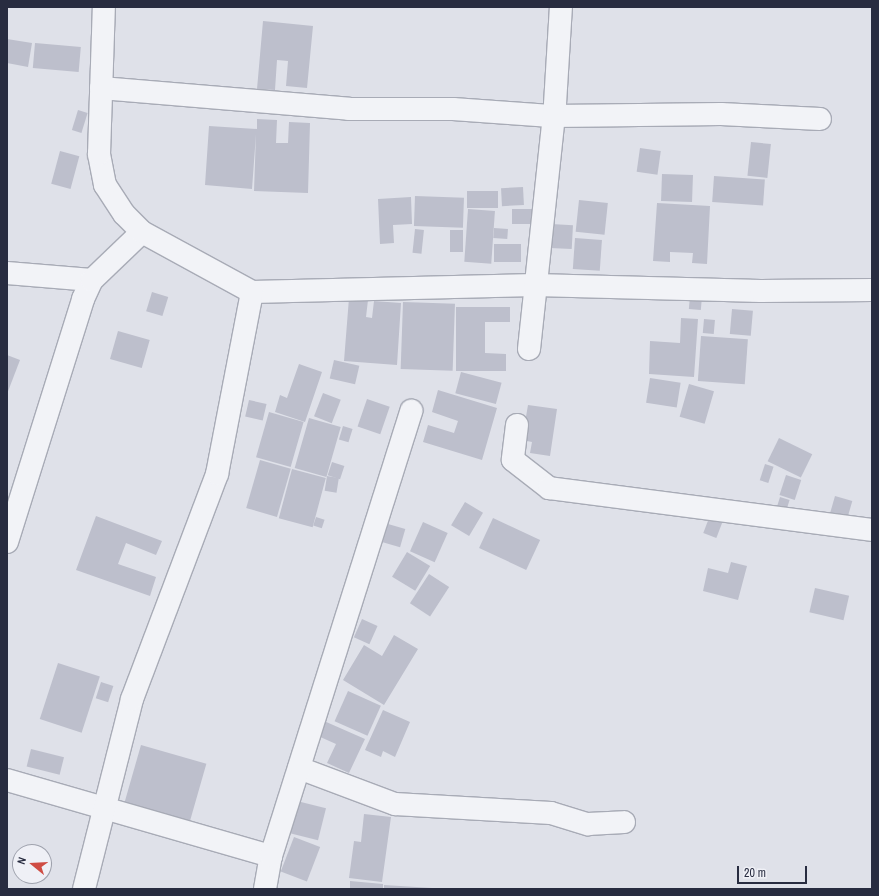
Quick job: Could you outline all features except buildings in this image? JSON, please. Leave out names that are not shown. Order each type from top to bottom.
[{"type":"street","points":[[104,7],[99,154],[105,185],[124,214],[142,232],[252,292],[535,285],[761,291],[872,290]]},
{"type":"street","points":[[529,349],[551,116],[555,104],[561,7]]},
{"type":"street","points":[[101,88],[349,109],[453,109],[551,116],[721,114],[820,119]]},
{"type":"street","points":[[7,542],[83,299],[92,280],[142,232]]},
{"type":"street","points":[[7,273],[92,280]]},
{"type":"street","points":[[84,889],[132,700],[217,474],[252,292]]},
{"type":"street","points":[[265,889],[271,856],[411,411]]},
{"type":"street","points":[[517,425],[513,460],[549,488],[872,530]]},
{"type":"street","points":[[299,768],[395,804],[551,813],[588,824],[624,822]]},
{"type":"street","points":[[7,780],[271,856]]}]
